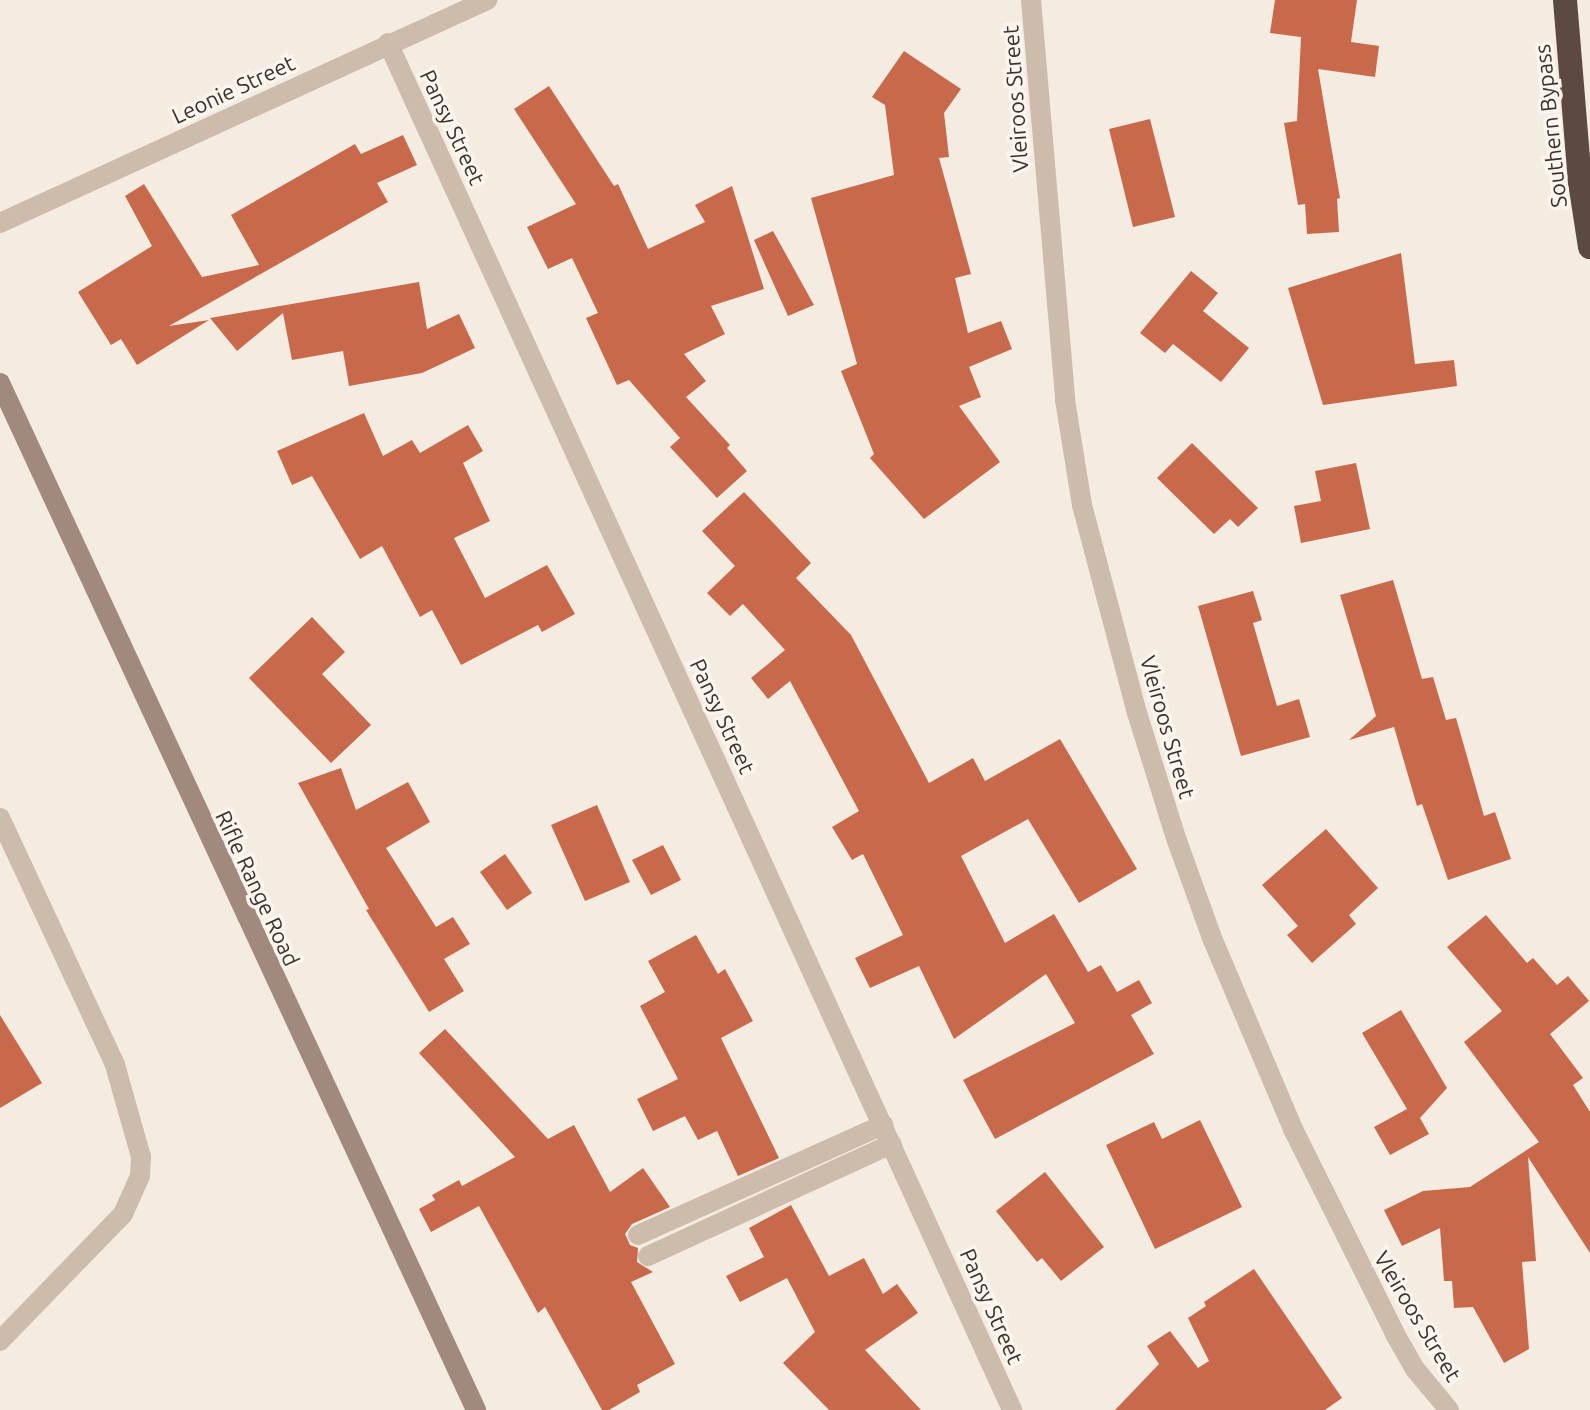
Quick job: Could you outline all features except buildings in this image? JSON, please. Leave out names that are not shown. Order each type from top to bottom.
[{"type":"highway","name":"Southern Bypass","points":[[1565,0],[1580,182],[1590,247]]},
{"type":"main road","name":"Rifle Range Road","points":[[0,383],[298,1033],[476,1410]]},
{"type":"street","name":"Leonie Street","points":[[0,223],[487,0]]},
{"type":"street","name":"Vleiroos Street","points":[[1031,0],[1065,400],[1082,505],[1137,713],[1176,838],[1212,938],[1294,1131],[1395,1334],[1415,1369],[1449,1410]]},
{"type":"street","name":"Pansy Street","points":[[388,43],[1012,1410]]},
{"type":"street","points":[[0,818],[115,1065],[141,1157],[140,1176],[123,1214],[0,1341]]},
{"type":"street","points":[[638,1235],[883,1125]]},
{"type":"street","points":[[648,1256],[892,1144]]}]
